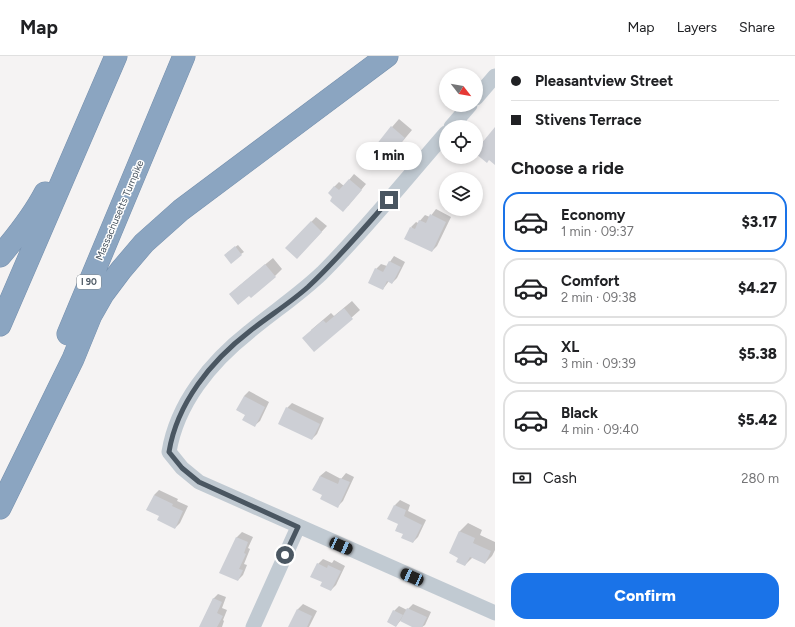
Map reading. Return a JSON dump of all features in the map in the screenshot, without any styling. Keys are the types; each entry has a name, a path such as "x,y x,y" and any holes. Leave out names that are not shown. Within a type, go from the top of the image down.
{"highway":[{"path":"0,325 116,56"},
{"name":"Massachusetts Turnpike","path":"0,498 184,56"},
{"path":"0,508 103,294 144,243 181,210 387,56"},
{"path":"0,256 15,238 39,204 53,176 66,143 106,79"}],"street":[{"path":"483,90 495,76"},
{"path":"457,120 464,112"},
{"path":"439,141 364,229 323,272 307,287 242,338 211,366 179,415 171,436 169,452 182,468 202,483 298,527 495,613"},
{"path":"253,627 298,527"}],"building":[{"path":"391,126 405,138 379,170 365,159"},
{"path":"495,127 495,165 489,160 487,163 483,160 483,142"},
{"path":"349,179 362,190 343,212 330,201 332,197 328,193 334,186 339,190"},
{"path":"430,214 446,222 432,252 404,239 410,227 415,229 419,220 426,223"},
{"path":"311,221 322,232 297,259 285,248"},
{"path":"235,246 242,255 231,264 224,255"},
{"path":"389,261 401,267 392,284 387,281 383,290 368,283 375,268 383,272"},
{"path":"265,264 276,277 251,298 249,296 238,305 229,294"},
{"path":"344,308 353,319 314,352 302,338 323,320 326,323"},
{"path":"244,396 265,407 255,427 242,420 245,415 236,410"},
{"path":"286,407 320,424 312,440 278,424"},
{"path":"320,476 338,484 340,478 350,482 338,508 320,499 322,495 312,490"},
{"path":"154,495 173,504 172,506 183,511 175,529 157,520 159,516 146,510"},
{"path":"394,505 406,510 404,516 422,525 413,543 401,538 403,534 395,531 398,524 387,519"},
{"path":"459,531 475,538 473,543 491,551 485,564 470,557 465,566 456,562 458,558 449,553"},
{"path":"236,537 248,542 244,553 246,554 239,569 243,570 238,581 219,573"},
{"path":"317,563 327,568 328,565 341,571 331,591 320,586 322,582 310,577"},
{"path":"213,598 222,602 217,613 223,616 217,627 199,627"},
{"path":"407,608 427,617 422,627 412,627 400,621"},
{"path":"297,609 312,616 307,627 288,627"},
{"path":"393,610 403,615 396,627 387,622"}],"route":[{"path":"285,555 298,527 199,482 182,468 169,452 171,436 179,415 211,366 248,332 307,287 364,229 389,200"}]}
